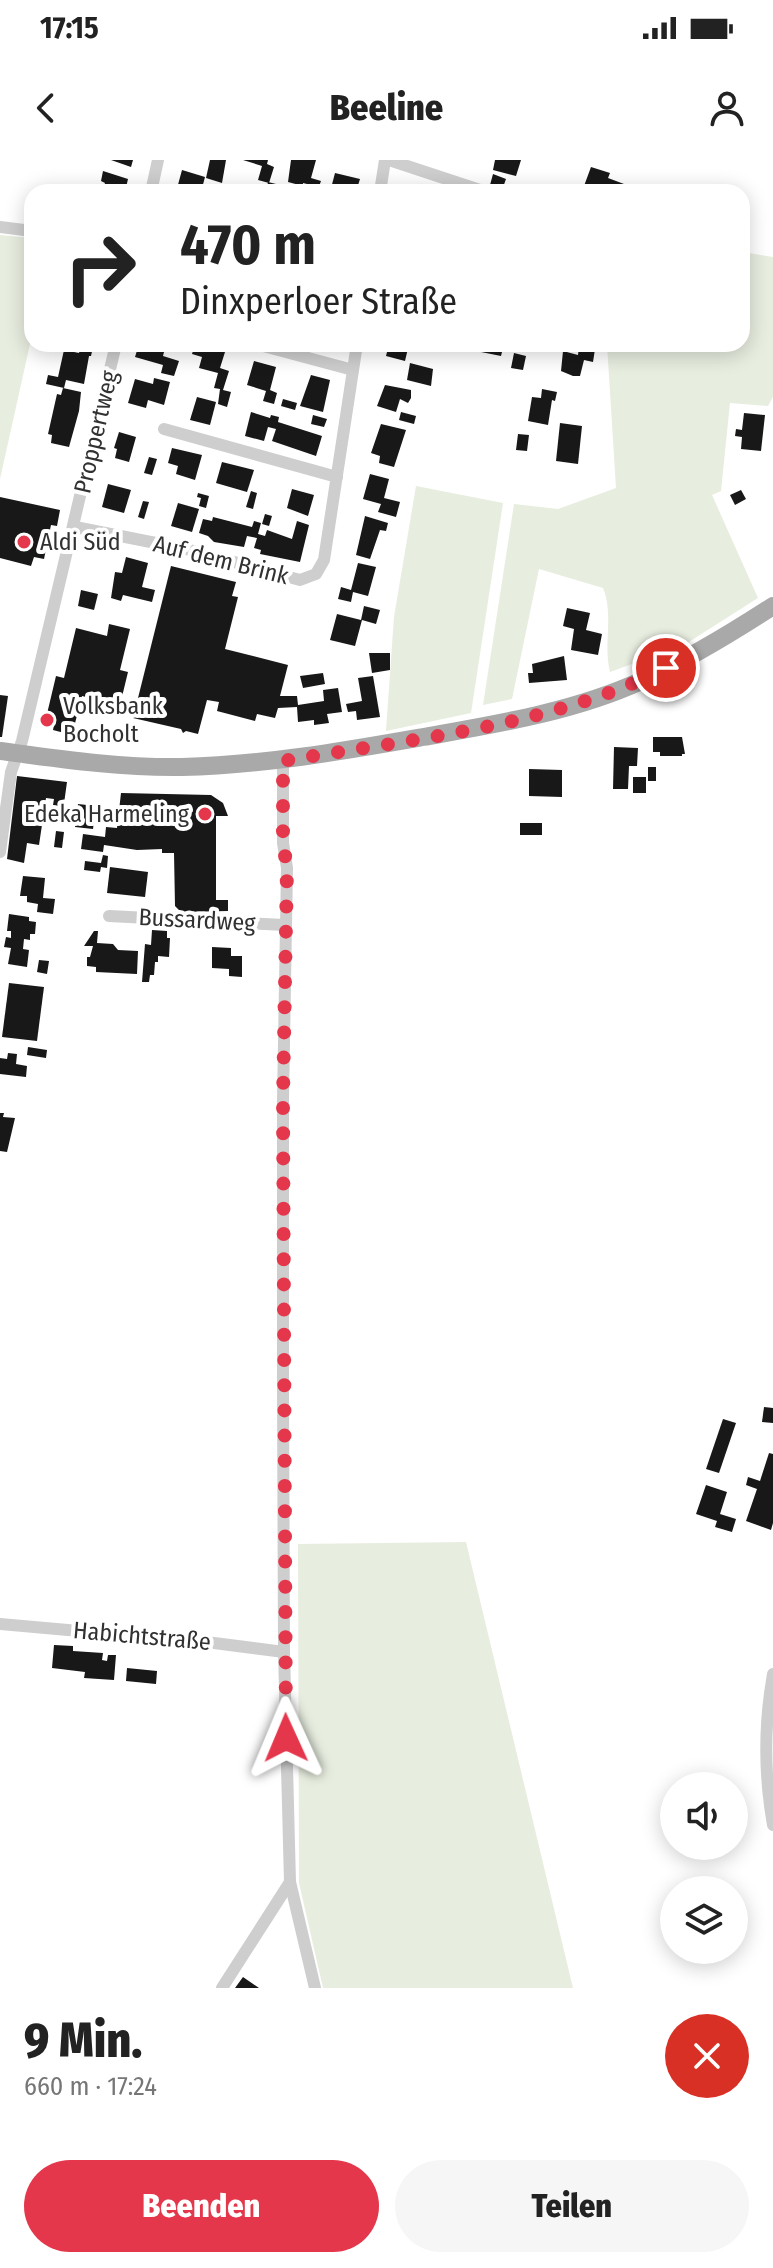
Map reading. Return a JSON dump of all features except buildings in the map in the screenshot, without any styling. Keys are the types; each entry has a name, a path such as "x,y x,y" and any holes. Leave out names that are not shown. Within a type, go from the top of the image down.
{"main road":[{"path":"9,752 119,765 181,767 283,761 475,727 553,711 639,682 723,638 773,606"}],"street":[{"path":"153,184 158,160"},
{"path":"382,184 387,160 461,184"},
{"path":"0,227 24,230"},
{"name":"Proppertweg","path":"9,752 75,527 114,352"},
{"path":"286,352 353,370"},
{"name":"Auf dem Brink","path":"75,527 186,549 300,580 316,574 324,560 356,352"},
{"path":"164,429 337,477"},
{"path":"0,852 11,772 9,752"},
{"name":"Bussardweg","path":"283,761 283,843 287,868 284,1652 290,1882 315,1988"},
{"name":"Bussardweg","path":"109,916 285,925"},
{"name":"Habichtstraße","path":"0,1624 284,1652"},
{"path":"773,1674 765,1751 773,1825"},
{"path":"222,1988 290,1882"}],"shaded area":[{"path":"0,235 24,237 24,352 28,352 0,479"},
{"path":"750,253 773,257 773,397 768,406 730,403 721,491 712,495 758,598 684,645 610,672 608,609 603,588 539,569 512,699 483,705 514,504 558,509 616,488 608,352 750,352"},
{"path":"416,486 503,503 471,713 386,731 394,617"},
{"path":"466,1542 573,1988 323,1988 299,1883 298,1544"}],"place":[{"name":"Aldi Süd","path":"24,542"},
{"name":"Volksbank Bocholt","path":"47,720"},
{"name":"Edeka Harmeling","path":"205,814"}],"route":[{"path":"286,1738 283,1100 287,868 283,843 283,761 553,711 639,682 666,668"}]}
